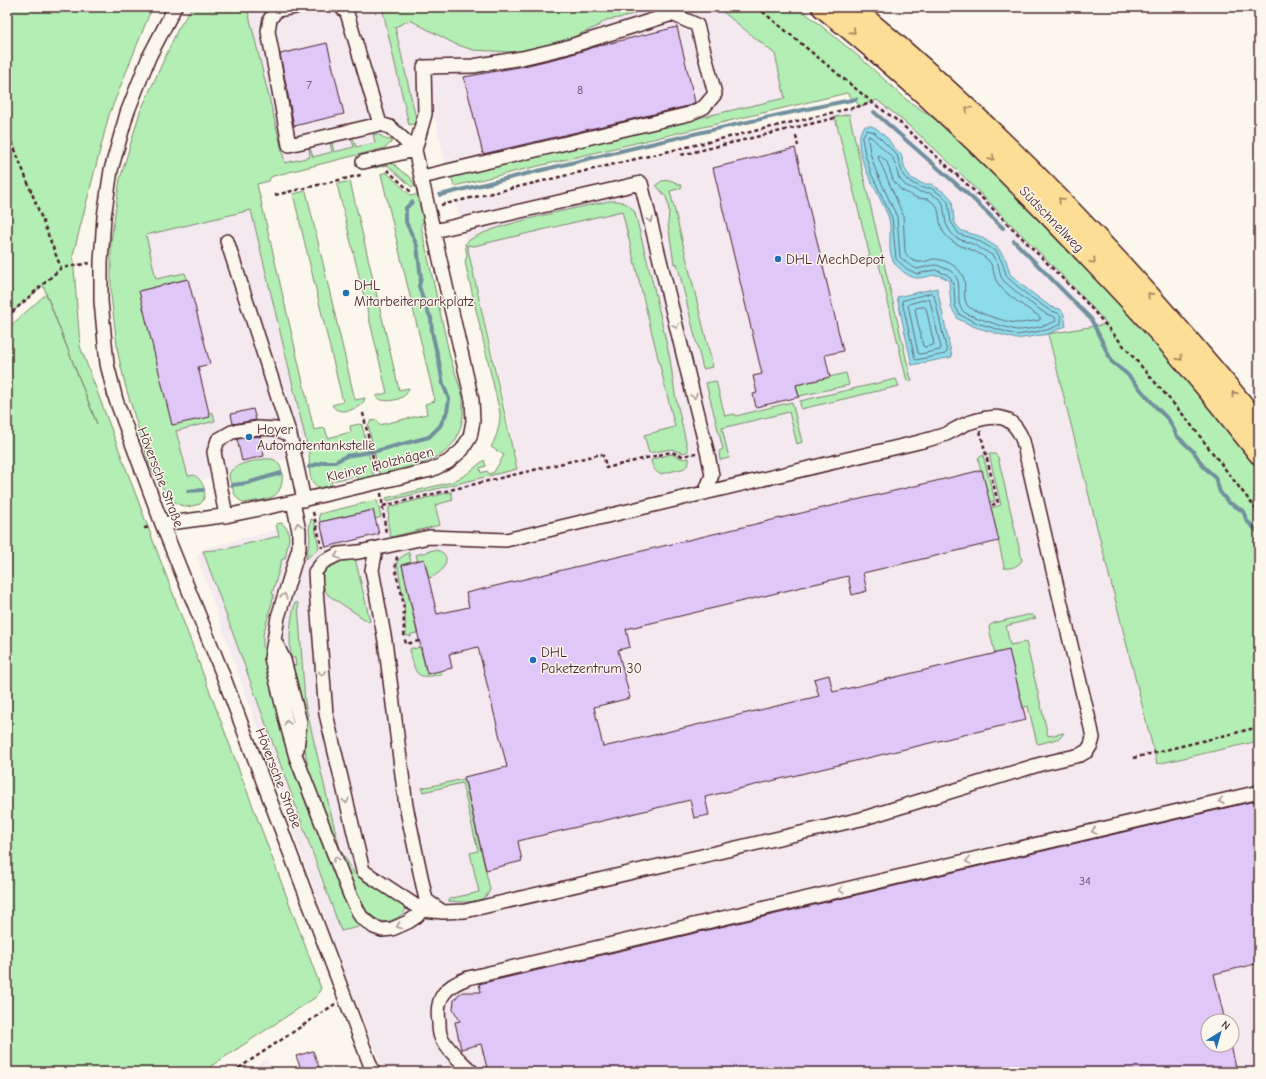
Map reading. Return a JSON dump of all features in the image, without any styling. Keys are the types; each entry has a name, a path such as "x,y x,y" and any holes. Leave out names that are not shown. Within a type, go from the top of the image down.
{"highway":[{"name":"Südschnellweg","path":"822,7 854,32 934,103 1043,208 1135,306 1201,382 1259,454"},
{"name":"Südschnellweg","path":"852,7 943,85 1056,193 1145,289 1215,369 1259,424"}],"street":[{"name":"Höversche Straße","path":"175,7 149,57 127,113 111,170 104,217 101,262 101,302 107,364 116,400 162,524 221,670 373,1072"},
{"path":"295,7 277,10 270,19 268,31 289,145 380,124 390,127 415,150"},
{"path":"341,7 347,13 380,124"},
{"path":"415,150 425,114 424,67 473,66 522,58 564,48 672,14 697,25 715,94 704,107 689,114 423,183"},
{"path":"364,168 415,150"},
{"name":"Kleiner Holzhägen","path":"162,524 226,516 431,470 448,462 462,450 470,437 474,421 472,400 415,150"},
{"path":"434,231 641,182 712,475 705,493"},
{"path":"228,241 290,435 298,501 299,548 278,617 271,658 296,757 350,895 361,918 374,927 382,930 392,929 408,922 417,916 424,905 405,801 385,641 372,570 376,549"},
{"path":"992,417 1002,417 1013,422 1024,441 1051,562 1091,728 1093,738 1091,745 1087,751 1080,755 1041,764 861,819 465,911 443,912 424,905 363,871 326,714 316,572 323,562 339,554 376,549 429,537 506,540 705,493 919,442 946,434 967,423 992,417"},
{"path":"226,516 214,452 218,440 232,432 258,428 276,429 290,435"},
{"path":"472,1072 449,1049 441,1036 438,1018 440,999 444,991 454,983 476,976 1259,792"}],"path":[{"path":"757,7 898,122 984,200 1085,302 1185,417 1259,513"},
{"path":"429,208 873,103"},
{"path":"680,155 835,118"},
{"path":"7,129 61,268"},
{"path":"796,136 798,146"},
{"path":"276,195 364,168"},
{"path":"386,169 411,192 423,183"},
{"path":"7,317 61,268 84,263 101,262"},
{"path":"363,413 374,462"},
{"path":"978,421 998,503 992,505"},
{"path":"383,506 601,454 604,456 606,468 671,452 683,456 707,451"},
{"path":"382,500 386,535 397,558 394,565 403,601 404,636 406,644 419,641"},
{"path":"312,512 323,550"},
{"path":"1133,758 1259,727"},
{"path":"233,1072 345,997"}],"shaded area":[{"path":"192,7 738,7 847,93 449,178 435,118 387,131 375,143 284,163 243,175 309,453 172,487 129,201 140,112 178,29"},
{"path":"877,100 901,118 987,200 1086,300 1187,415 1259,510 1259,1072 384,1072 335,949 197,556 203,549 518,468 502,392 461,219 455,202 860,106"},
{"path":"267,1058 271,1072 247,1072"}],"green space":[{"path":"7,7 154,7 149,15 109,115 73,255 80,346 321,988 316,997 202,1072 7,1072 7,329 46,294 97,424 43,285 7,317"},
{"path":"192,7 247,7 285,163 310,157 309,148 313,157 332,152 330,143 332,143 334,152 354,147 351,138 353,138 356,147 375,143 373,134 380,135 387,140 392,139 391,143 385,148 273,176 269,181 257,184 314,430 325,428 328,438 351,432 350,426 359,424 362,425 374,477 360,480 356,476 332,481 330,487 317,486 311,478 309,453 251,210 146,235 156,279 185,273 187,279 139,291 209,413 213,413 215,421 176,431 188,476 194,475 203,484 205,492 203,500 200,504 188,507 173,501 164,490 150,467 126,388 118,354 111,295 111,241 120,179 140,112 178,29"},
{"path":"382,7 634,7 635,13 625,17 606,20 598,26 560,43 523,52 473,50 455,44 410,20 395,27 417,123 409,125"},
{"path":"717,7 798,7 857,55 907,100 944,125 969,147 1106,286 1191,382 1259,467 1259,741 1157,764 1048,334 1107,324 1058,271 960,173 911,128 877,100 860,106 847,93 454,186 451,175 785,98 775,54"},
{"path":"849,114 912,380 907,381 879,264 874,262 861,262 858,259 870,256 835,117"},
{"path":"387,163 394,164 410,177 415,186 412,187 387,165 375,168 379,165"},
{"path":"386,172 411,196 418,194 424,219 421,226 450,357 463,397 463,417 456,440 442,454 423,463 380,476 368,425 371,421 377,420 379,425 427,414 425,404 435,401 381,174"},
{"path":"670,180 681,185 682,188 670,191 713,367 703,369 677,263 674,264 668,224 668,203 666,197 656,185 662,181"},
{"path":"350,181 399,390 409,388 400,398 391,401 381,400 376,396 387,393 337,184"},
{"path":"306,191 355,400 365,398 360,405 345,411 339,411 332,405 343,402 293,194"},
{"path":"609,201 624,203 635,213 670,359 675,394 688,451 683,453 671,449 649,453 644,435 675,427 622,211 474,246 467,245 517,469 387,501 386,498 452,482 467,474 484,460 486,466 480,468 481,473 487,471 489,474 494,472 504,455 491,447 498,430 500,413 465,262 467,255 465,244 474,237 510,224 556,212"},
{"path":"846,373 849,385 799,396 796,385"},
{"path":"896,379 899,386 801,409 800,401"},
{"path":"716,381 725,416 735,414 736,416 792,402 802,442 797,444 789,412 722,428 729,458 720,460 719,451 723,449 706,383"},
{"path":"671,454 684,459 689,458 688,465 682,469 660,474 658,473 651,460"},
{"path":"989,454 995,454 998,457 1022,560 1014,567 1009,568 1004,568 991,508 1001,505"},
{"path":"983,455 995,501 989,502 978,459"},
{"path":"264,459 273,459 279,465 282,475 281,486 272,497 244,503 238,499 234,493 229,478 230,472 243,464"},
{"path":"451,492 453,500 435,505 440,525 391,537 388,526 389,507"},
{"path":"377,500 381,517 375,519 373,510 320,522 319,514"},
{"path":"311,519 315,521 319,548 306,559 310,539 309,530"},
{"path":"282,523 288,530 289,538 285,559 282,559 272,594 274,595 263,635 263,647 291,758 347,905 359,927 341,931 203,551 226,549 279,536 276,524"},
{"path":"433,550 440,551 444,554 446,562 440,572 429,578 424,559 418,561 416,555"},
{"path":"409,553 411,562 402,565 417,633 411,634 411,637 406,635 404,602 397,563 399,559"},
{"path":"355,558 369,622 328,595 323,584 324,573 330,564 342,559"},
{"path":"295,603 298,603 305,703 340,849 354,873 362,880 407,906 403,914 395,919 387,921 379,920 373,917 357,896 350,882 308,771 305,748 306,721 293,666 296,665 295,658 291,658 290,651 291,623"},
{"path":"1032,615 1036,618 1006,626 1010,645 1026,642 1048,736 1064,733 1060,738 1039,744 1037,743 1028,706 1023,707 1009,651 995,654 989,628 990,625 994,623"},
{"path":"420,647 427,674 441,670 442,674 421,676 418,674 415,670 410,650 411,648 414,649"},
{"path":"464,779 490,889 484,898 467,902 449,901 449,899 479,892 470,853 478,851 462,783 423,792 422,788"}],"water":[{"path":"865,126 872,126 888,139 894,148 901,154 905,169 911,178 923,184 931,184 947,194 952,200 954,221 957,226 962,231 979,236 998,248 1006,260 1010,274 1051,307 1060,309 1064,314 1066,326 1048,334 1016,339 975,327 958,319 951,307 949,281 936,275 915,278 899,268 894,263 890,251 889,219 867,172 859,146 860,135"},
{"path":"937,288 952,357 912,365 897,297"}],"building":[{"path":"677,27 695,102 688,106 483,154 464,77 524,66"},
{"path":"327,43 344,114 294,126 280,54"},
{"name":"DHL MechDepot","path":"795,148 843,351 825,355 830,377 796,385 799,397 756,407 753,394 757,393 753,376 762,374 713,168"},
{"path":"188,279 210,364 198,367 210,417 172,425 139,291"},
{"path":"253,409 256,420 233,424 231,414"},
{"path":"260,436 264,456 242,461 237,439"},
{"name":"DHL Paketzentrum 30","path":"982,470 999,541 863,573 867,591 852,595 848,576 626,629 630,647 618,650 630,698 594,707 603,747 819,696 814,679 829,675 833,692 1009,650 1026,720 705,797 709,815 694,818 690,800 518,841 522,861 486,870 464,777 507,767 478,647 449,654 452,668 427,674 402,565 424,559 437,614 469,607 466,593"},
{"path":"373,510 379,534 326,547 320,522"},
{"path":"1259,800 1259,963 1214,974 1223,1013 1200,1013 1200,1053 1233,1053 1237,1072 488,1072 481,1044 461,1049 455,1022 460,1021 453,1009 454,1000 459,994 463,992 481,992 479,984"},
{"path":"313,1051 321,1072 302,1072 296,1056"}],"waterway":[{"path":"440,195 595,157 856,99"},
{"path":"874,112 971,197 1003,228"},
{"path":"309,467 324,462 335,462 346,456 376,451 429,437 440,426 447,412 449,399 443,384 432,332 431,318 425,306 419,286 421,278 417,246 406,222 406,208 412,202"},
{"path":"1014,241 1091,319 1112,362 1127,374 1169,420 1177,436 1194,452 1203,466 1215,477 1220,492 1228,502 1243,511 1247,521 1259,533"},
{"path":"232,485 247,483 281,473"},
{"path":"188,491 203,490"}],"place":[{"name":"DHL MechDepot","path":"778,259"},
{"name":"DHL Mitarbeiterparkplatz","path":"346,293"},
{"name":"Hoyer Automatentankstelle","path":"249,437"},
{"name":"DHL Paketzentrum 30","path":"533,660"}]}
